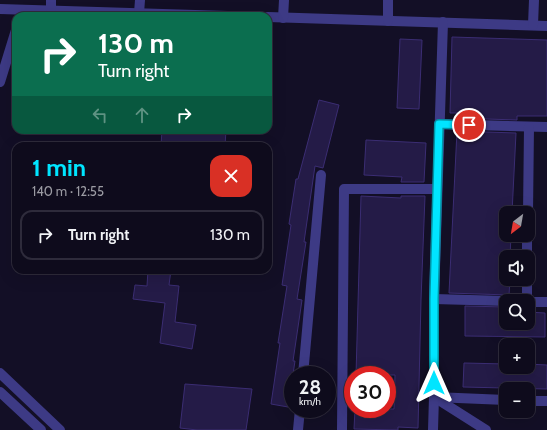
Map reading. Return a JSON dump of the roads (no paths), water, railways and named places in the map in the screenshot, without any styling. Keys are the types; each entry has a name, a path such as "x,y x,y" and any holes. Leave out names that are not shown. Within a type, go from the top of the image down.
{"street":[{"path":"51,0 51,10"},
{"path":"139,12 140,0"},
{"path":"283,18 284,0"},
{"path":"388,0 388,21"},
{"path":"533,25 534,0"},
{"path":"0,10 14,12"},
{"path":"31,12 51,10 110,12"},
{"path":"272,17 547,26"},
{"path":"432,430 434,397 434,299 443,22"},
{"path":"0,82 12,43"},
{"path":"439,124 547,127"},
{"path":"528,206 529,127"},
{"path":"304,366 322,175"},
{"path":"342,430 344,189 438,189"},
{"path":"434,299 499,301"},
{"path":"535,301 547,302"},
{"path":"3,377 0,392 41,430"},
{"path":"3,377 60,430"},
{"path":"434,397 499,400"},
{"path":"434,397 486,430"},
{"path":"535,400 547,401"},
{"path":"298,430 299,418"}]}
